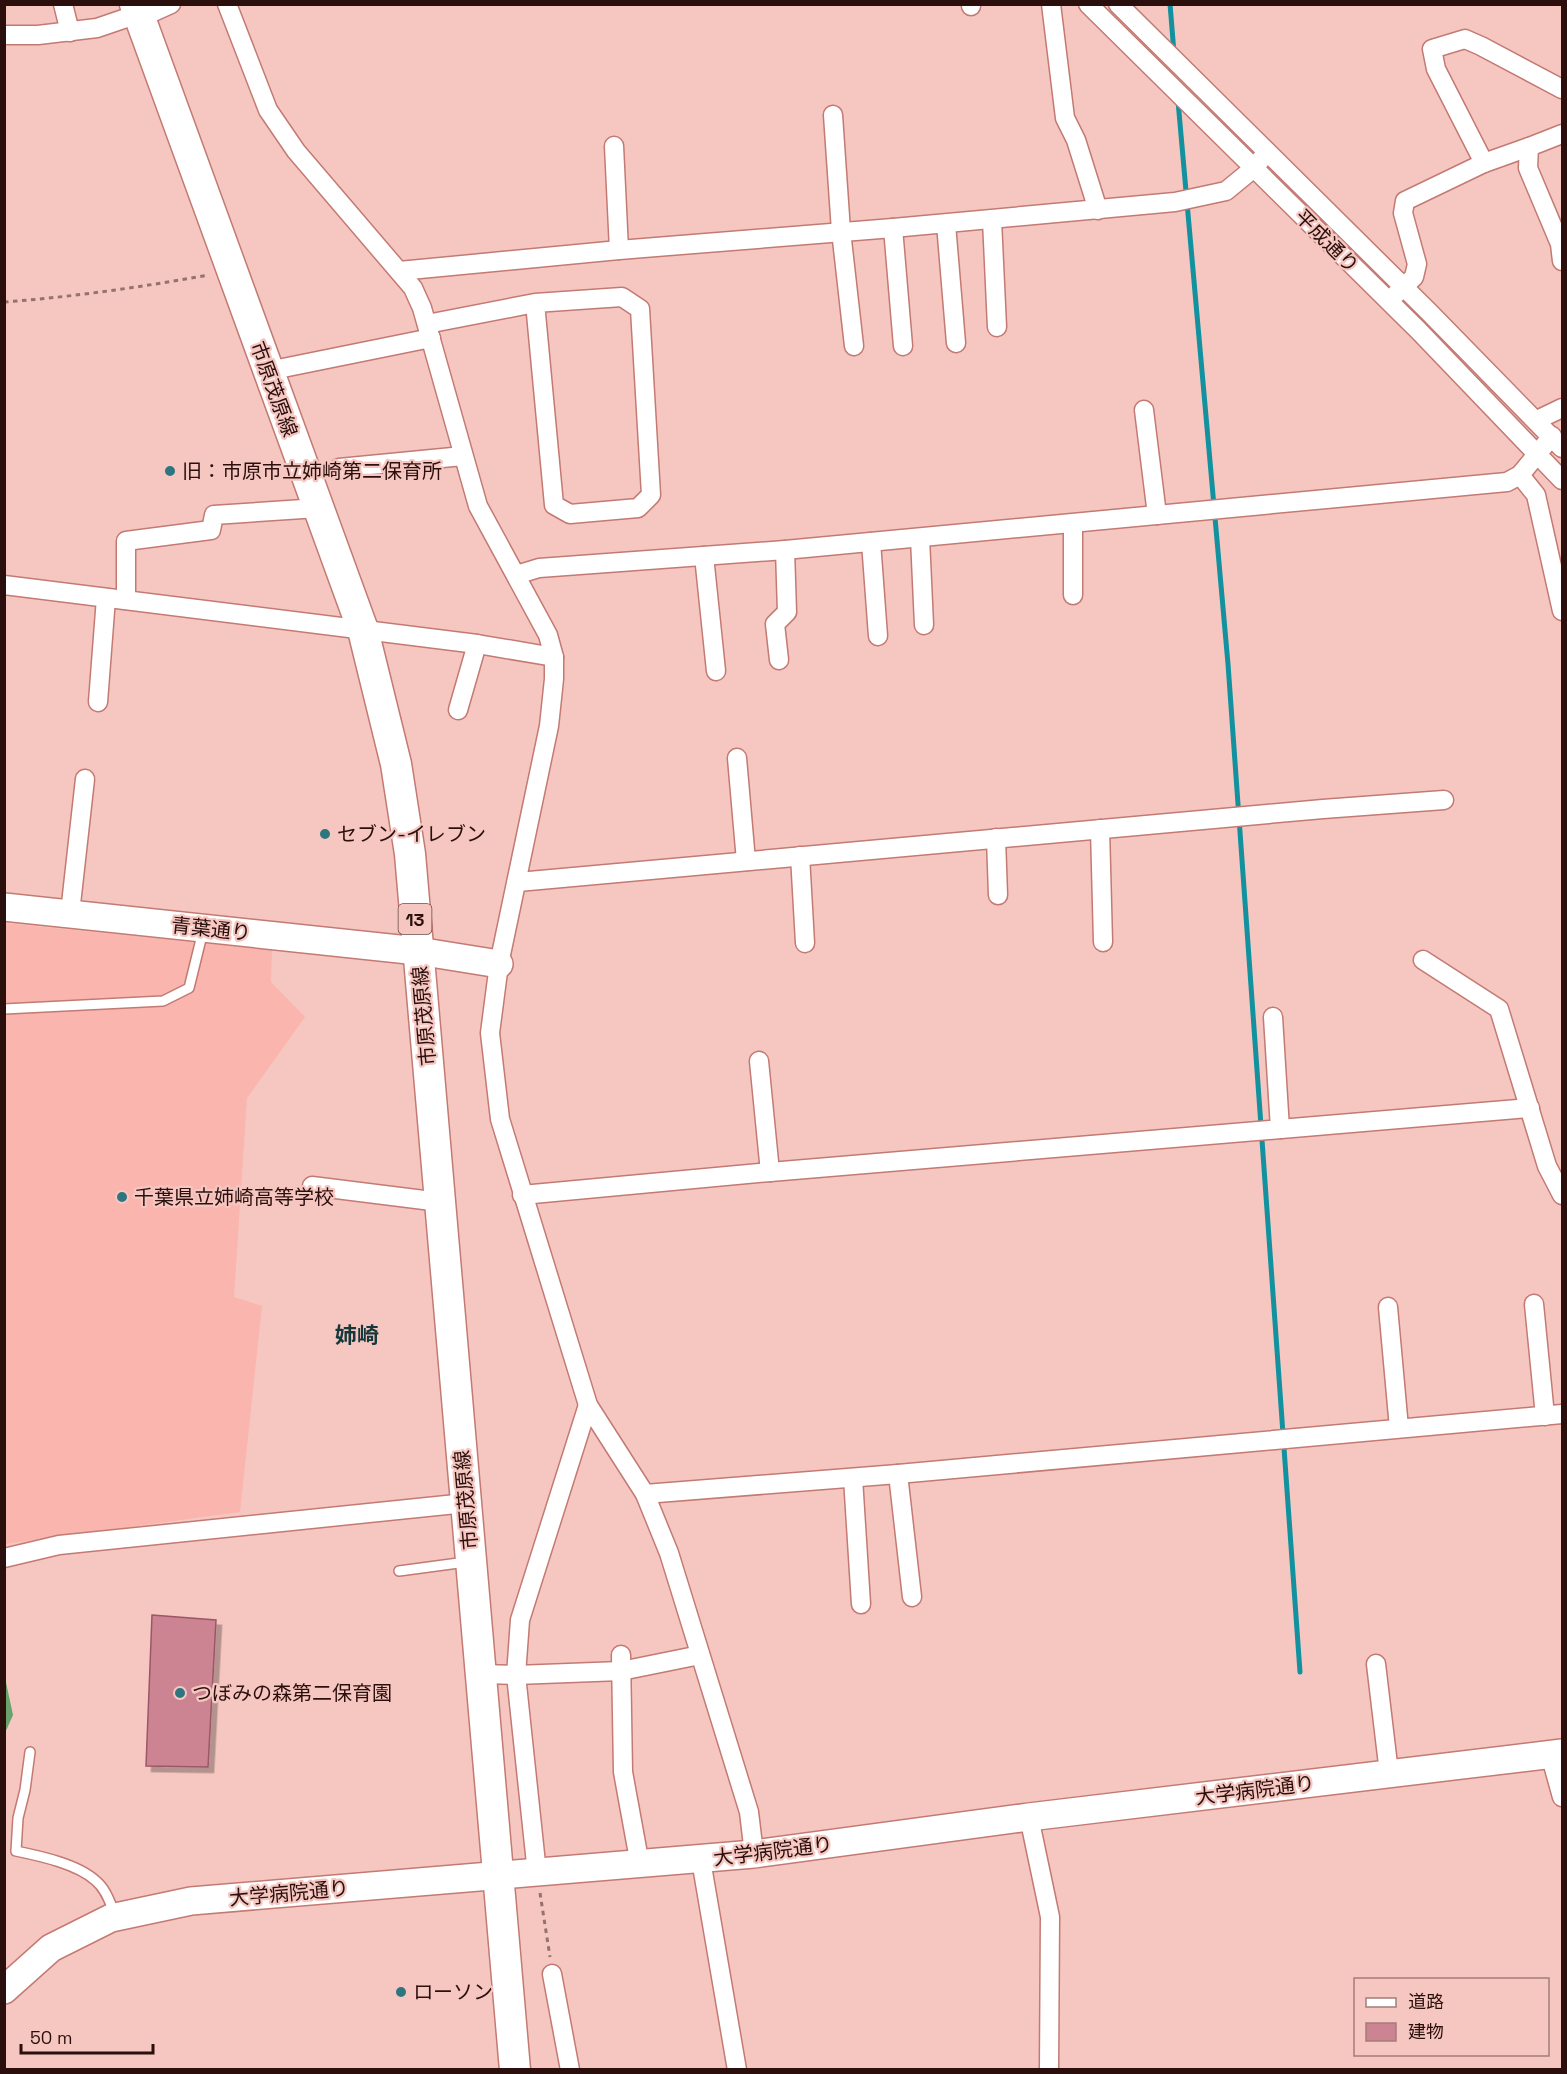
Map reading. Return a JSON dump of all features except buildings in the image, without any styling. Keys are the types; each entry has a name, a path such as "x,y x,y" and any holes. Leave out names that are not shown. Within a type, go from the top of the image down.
{"main road":[{"name":"市原茂原線","path":"137,12 363,630 402,799 410,854 441,1202 515,2070"}],"street":[{"path":"63,4 70,32"},
{"path":"4,35 38,35 97,28 137,12 171,4"},
{"path":"227,4 268,110 296,151 413,288 429,331 478,506 548,635 554,657 549,726 499,964 490,1033 500,1119 588,1405 645,1494 669,1552 749,1812 754,1854"},
{"path":"1051,4 1065,118 1076,140 1098,210"},
{"name":"平成通り","path":"1088,4 1389,301 1563,480"},
{"name":"平成通り","path":"1118,4 1557,442"},
{"path":"1484,163 1436,69 1432,49 1465,39 1563,89"},
{"path":"833,114 854,346"},
{"path":"1389,301 1414,277 1417,264 1403,213 1405,201 1484,163 1563,134"},
{"path":"614,146 619,250"},
{"path":"1529,147 1528,168 1560,244 1563,261"},
{"path":"399,271 1175,202 1226,191 1254,168 1267,152"},
{"path":"992,220 997,327"},
{"path":"946,224 956,343"},
{"path":"893,228 903,346"},
{"path":"268,371 535,303 622,297 640,309 651,495 638,508 570,514 554,505 535,303"},
{"path":"1536,420 1563,408"},
{"path":"1144,410 1157,514"},
{"path":"516,575 539,568 785,550 1507,482 1520,475 1536,453 1557,442"},
{"path":"339,468 463,456"},
{"path":"1520,475 1536,495 1563,611"},
{"path":"126,600 126,541 211,530 214,515 318,508"},
{"path":"1073,524 1073,595"},
{"path":"920,538 924,625"},
{"path":"871,542 878,636"},
{"path":"779,660 775,624 787,612 785,550"},
{"path":"704,556 716,671"},
{"path":"4,585 477,644 554,657"},
{"path":"98,702 106,598"},
{"path":"458,710 477,644"},
{"path":"737,758 746,861"},
{"path":"70,913 85,779"},
{"path":"518,882 1444,800"},
{"path":"1100,829 1103,942"},
{"path":"996,838 998,895"},
{"path":"800,856 805,943"},
{"name":"青葉通り","path":"4,907 418,951 499,964"},
{"path":"1423,960 1499,1009 1547,1166 1563,1195"},
{"path":"1273,1017 1280,1129"},
{"path":"759,1061 770,1172"},
{"path":"522,1195 1530,1108"},
{"path":"312,1186 441,1202"},
{"path":"645,1494 853,1478 1554,1415 1534,1304"},
{"path":"1388,1307 1399,1428"},
{"path":"537,1873 516,1675 520,1620 588,1405"},
{"path":"898,1474 912,1597"},
{"path":"853,1478 861,1604"},
{"path":"4,1558 59,1545 466,1503"},
{"path":"481,1674 516,1675 700,1654"},
{"path":"621,1663 623,1772 640,1864"},
{"path":"1376,1664 1389,1773"},
{"path":"1556,1754 1563,1797"},
{"name":"大学病院通り","path":"4,1990 51,1948 116,1917 191,1901 700,1860 1029,1817 1556,1754"},
{"path":"1029,1817 1050,1917 1049,2070"},
{"path":"700,1860 737,2070"},
{"path":"552,1974 570,2070"}],"lane":[{"path":"4,1009 163,1001 189,988 204,929"},
{"path":"399,1571 472,1562"},
{"path":"30,1752 25,1790 18,1818 16,1851 58,1862 81,1871 97,1881 105,1892 116,1917"}],"path":[{"path":"4,302 140,287 231,271"},
{"path":"537,1873 552,1974"}],"shaded area":[{"name":"千葉県立姉崎高等学校","path":"4,923 272,950 271,982 305,1017 247,1098 234,1297 262,1306 240,1512 5,1544"}],"green space":[{"path":"4,1673 13,1715 5,1733 4,1733"}],"waterway":[{"path":"1170,4 1174,53"},
{"path":"1178,101 1228,664 1300,1672"}],"place":[{"name":"旧：市原市立姉崎第二保育所","path":"170,471"},
{"name":"セブン-イレブン","path":"325,834"},
{"name":"千葉県立姉崎高等学校","path":"122,1197"},
{"name":"つぼみの森第二保育園","path":"180,1693"},
{"name":"ローソン","path":"401,1992"}],"district":[{"name":"姉崎","path":"357,1335"}]}
